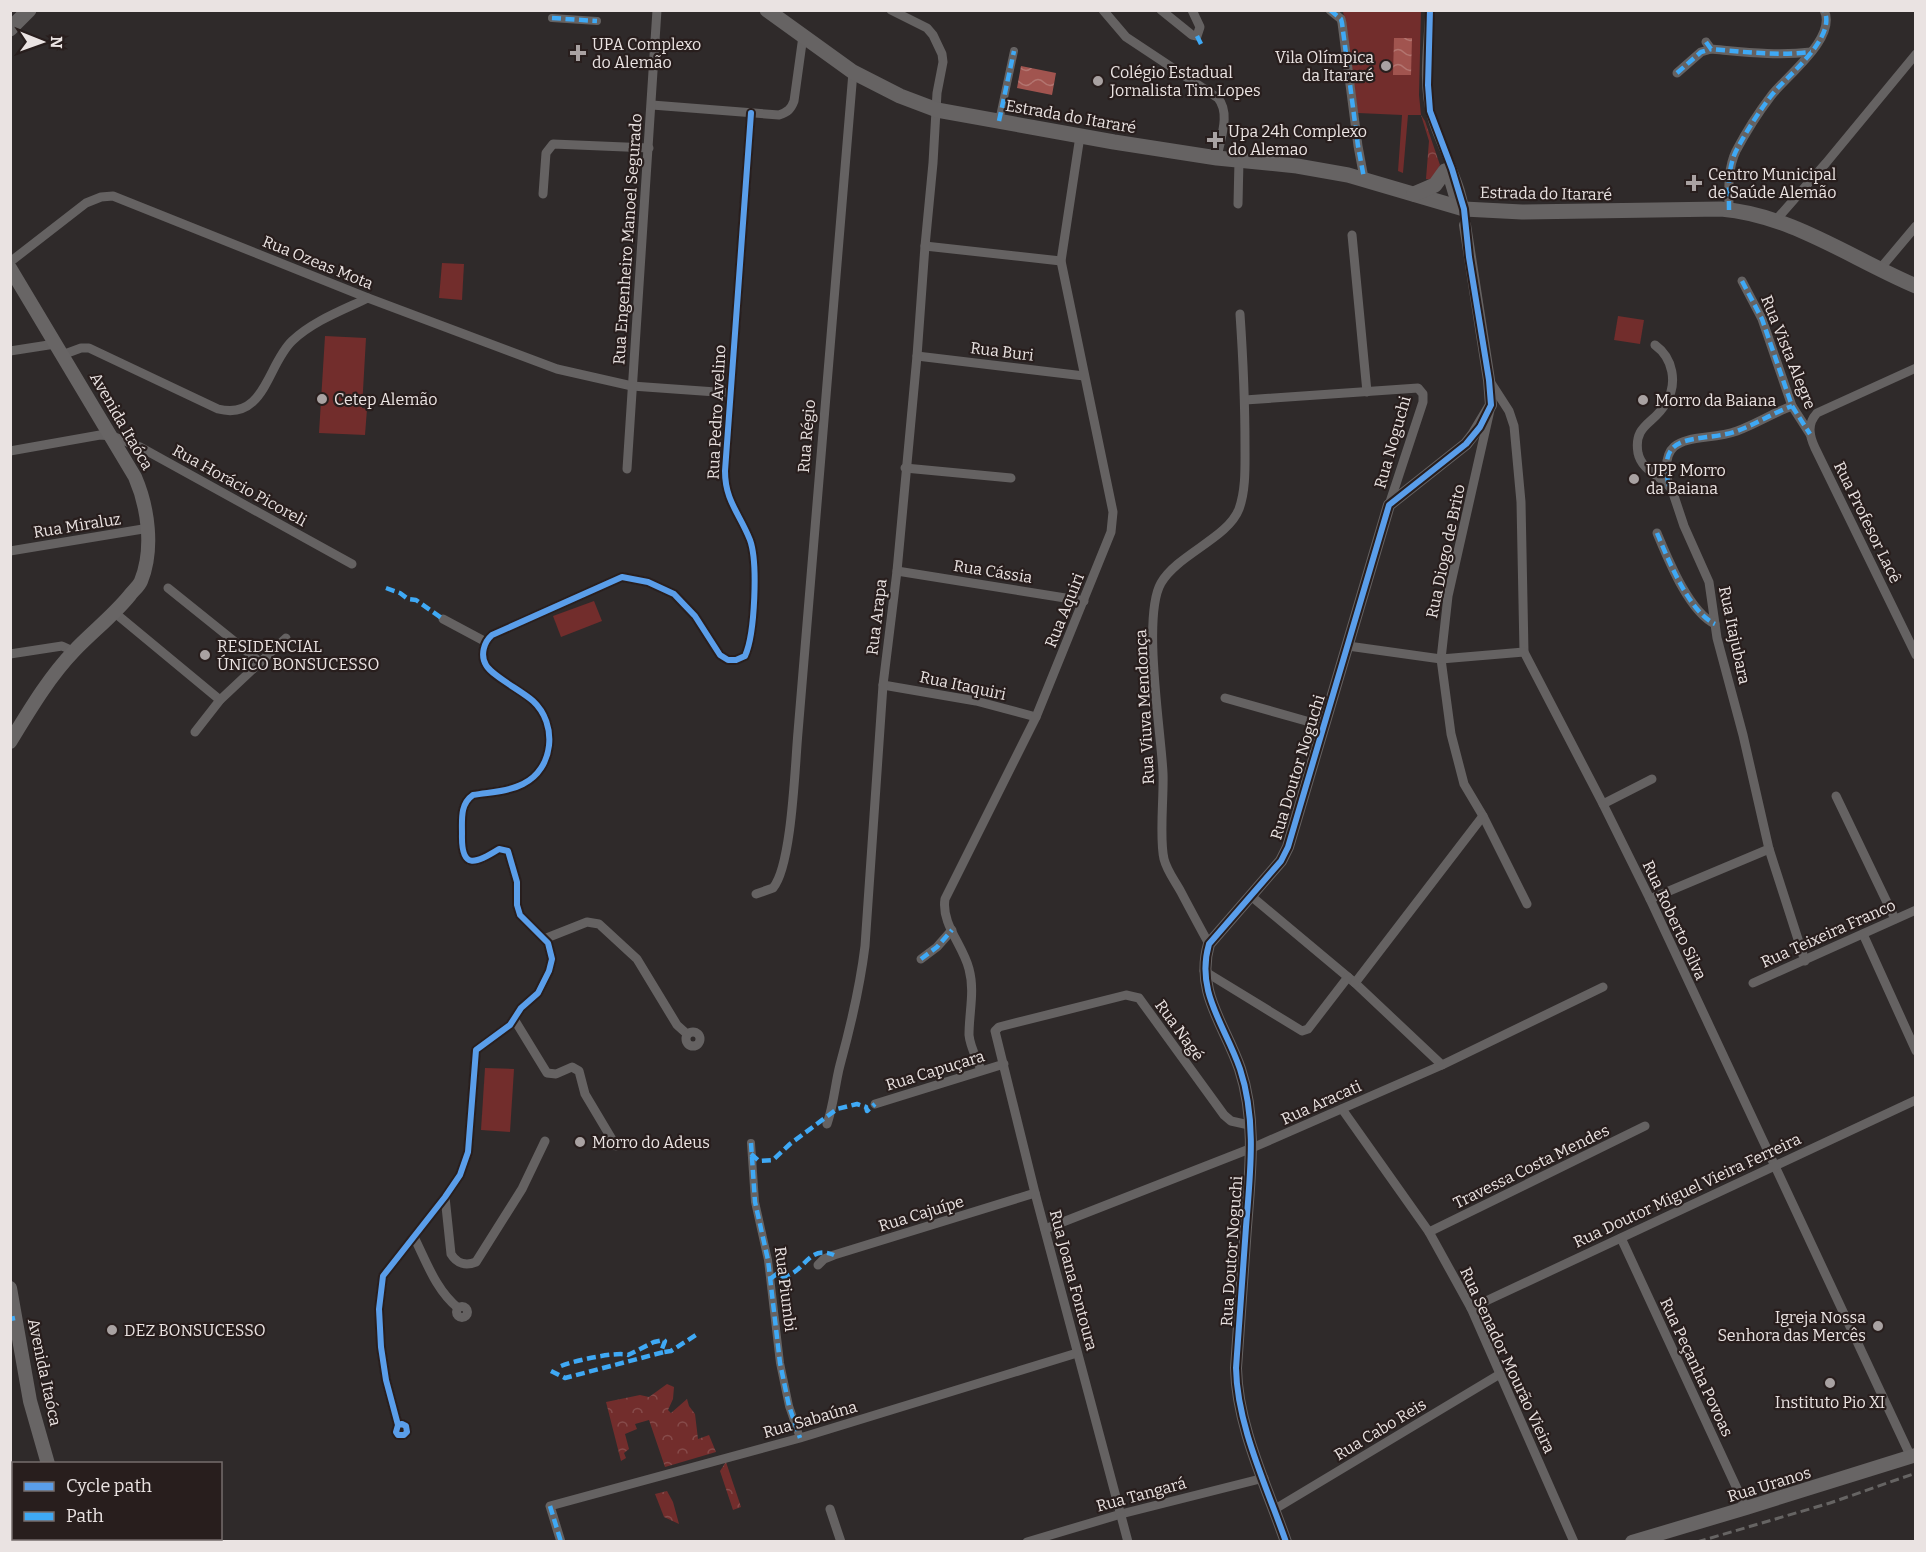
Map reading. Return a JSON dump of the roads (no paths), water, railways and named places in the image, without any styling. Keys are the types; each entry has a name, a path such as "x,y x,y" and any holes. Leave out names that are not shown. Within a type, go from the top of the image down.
{"main road":[{"path":"10,29 29,10"},
{"name":"Estrada do Itararé","path":"767,10 853,72 900,96 937,110 1217,158 1298,166 1364,178 1460,208 1522,212 1729,210 1752,214 1776,220 1808,233 1879,270 1916,286"},
{"path":"1414,195 1436,185 1446,164"},
{"name":"Avenida Itaóca","path":"10,267 112,436 141,492 149,528 147,555 141,581 115,613 74,651 35,702 10,742"},
{"name":"Avenida Itaóca","path":"10,1288 13,1318 30,1401 47,1462"},
{"name":"Rua Uranos","path":"1632,1542 1913,1456"}],"street":[{"name":"Rua Engenheiro Manoel Segurado","path":"627,469 657,10"},
{"name":"Rua Arapa","path":"827,1124 860,987 865,946 883,685 897,571 917,356 937,93 943,62 942,54 927,28 891,10"},
{"path":"1103,10 1126,37 1218,98 1223,104 1225,114 1217,158"},
{"path":"1161,10 1199,40 1200,27 1192,10"},
{"path":"1330,10 1339,16 1342,22 1356,136 1364,178"},
{"path":"1389,505 1466,444 1480,427 1491,405 1465,225 1433,123 1429,102 1430,10"},
{"path":"1729,210 1729,178 1736,152 1772,94 1801,66 1811,52 1825,28 1827,16 1824,10"},
{"path":"552,18 573,15 597,21"},
{"path":"652,105 779,115 791,109 794,101 803,36"},
{"path":"1677,74 1709,46 1771,55 1811,52"},
{"path":"999,121 1014,51"},
{"path":"1776,220 1916,54"},
{"name":"Rua Régio","path":"756,894 773,888 783,871 792,804 820,440 853,72"},
{"name":"Rua Pedro Avelino","path":"486,642 492,635 622,576 648,582 674,594 695,616 720,655 728,660 736,660 745,656 750,643 754,553 750,539 736,515 725,487 729,393 751,113"},
{"name":"Rua Aquiri","path":"981,1070 969,1036 972,993 969,971 962,948 944,915 945,899 1036,717 1111,532 1113,512 1061,261 1080,136"},
{"path":"543,194 546,153 553,144 649,148"},
{"path":"1238,204 1239,160"},
{"path":"1446,164 1460,208"},
{"name":"Rua Ozeas Mota","path":"10,262 86,203 101,197 113,196 368,298 557,369 632,386 729,393"},
{"path":"1879,270 1916,226"},
{"path":"1245,400 1367,392 1353,235"},
{"path":"925,246 1061,261"},
{"name":"Rua Vista Alegre","path":"1742,281 1757,309 1771,354 1792,406 1810,434"},
{"path":"10,351 89,348 218,409 236,411 248,407 258,399 290,342 313,326 368,298"},
{"path":"1747,314 1757,309"},
{"name":"Rua Viuva Mendonça","path":"1209,944 1167,868 1163,851 1163,769 1154,676 1154,615 1155,597 1167,574 1227,526 1239,509 1245,464 1245,400 1240,314"},
{"name":"Rua Itajubara","path":"1655,345 1661,349 1670,363 1672,385 1666,403 1639,434 1638,452 1644,465 1669,486 1709,582 1714,624 1743,735 1769,849 1805,961"},
{"name":"Rua Buri","path":"917,356 1084,376"},
{"path":"1810,434 1809,424 1817,413 1916,368"},
{"name":"Rua Roberto Silva","path":"1489,380 1500,395 1514,426 1521,502 1524,652 1650,899 1913,1456"},
{"name":"Rua Noguchi","path":"1367,392 1418,388 1423,394 1423,402 1389,505"},
{"name":"Rua Diogo de Brito","path":"1491,405 1448,596 1441,659 1447,708 1459,766 1468,792 1483,816 1527,904"},
{"path":"1669,486 1666,472 1667,457 1672,448 1679,443 1689,439 1735,432 1792,406"},
{"name":"Rua Profesor Lacê","path":"1810,434 1916,655"},
{"path":"10,451 93,436 112,436"},
{"name":"Rua Horácio Picoreli","path":"112,436 140,447 352,564"},
{"path":"905,468 1011,478"},
{"name":"Rua Doutor Noguchi","path":"1286,1542 1249,1438 1237,1388 1236,1368 1252,1148 1246,1097 1240,1070 1207,989 1204,971 1209,944 1285,854 1389,505"},
{"name":"Rua Miraluz","path":"10,551 149,528"},
{"path":"1657,533 1691,602 1705,620 1714,624"},
{"name":"Rua Cássia","path":"897,571 1084,601"},
{"path":"168,588 260,662"},
{"path":"115,613 220,700"},
{"path":"398,1425 386,1380 381,1347 380,1309 384,1273 460,1175 467,1160 476,1050 510,1025 521,1008 538,993 549,971 551,953 544,939 520,915 517,904 517,882 508,852 500,849 476,861 468,860 461,849 464,802 473,795 509,789 532,779 545,762 550,741 548,722 539,707 487,668 483,659 486,642 443,619"},
{"path":"195,732 220,700 286,638"},
{"path":"10,654 62,646 74,651"},
{"path":"1348,646 1441,659 1524,652"},
{"name":"Rua Itaquiri","path":"883,685 976,701 1036,717"},
{"path":"1225,698 1324,726"},
{"path":"1603,804 1652,778"},
{"path":"1836,796 1895,920"},
{"path":"1204,971 1302,1031 1308,1029 1352,980 1483,816"},
{"path":"1650,899 1769,849"},
{"path":"1251,896 1352,980 1442,1065"},
{"name":"Rua Teixeira Franco","path":"1753,983 1916,910"},
{"path":"544,939 588,922 599,924 637,959 677,1025 687,1034"},
{"path":"921,959 937,947 952,930"},
{"path":"1863,934 1916,1051"},
{"name":"Rua Aracati","path":"1045,1229 1252,1148 1342,1109 1442,1065 1603,987"},
{"name":"Rua Nagé","path":"999,1027 1126,995 1134,996 1139,998 1224,1115 1231,1121 1249,1125"},
{"path":"514,1018 543,1070 556,1074 572,1067 577,1069 585,1094 616,1146"},
{"name":"Rua Joana Fontoura","path":"999,1027 995,1031 1035,1193 1128,1542"},
{"name":"Rua Capuçara","path":"875,1104 1004,1064"},
{"name":"Rua Doutor Miguel Vieira Ferreira","path":"1471,1308 1916,1100"},
{"name":"Rua Senador Mourão Vieira","path":"1342,1109 1429,1232 1471,1308 1574,1542"},
{"name":"Travessa Costa Mendes","path":"1429,1232 1645,1126"},
{"path":"445,1197 451,1254 457,1262 462,1264 476,1262 522,1189 545,1140"},
{"name":"Rua Piumbi","path":"752,1143 755,1202 768,1260 780,1363 789,1406 800,1438"},
{"name":"Rua Cajuípe","path":"818,1265 824,1259 834,1255 1035,1193"},
{"path":"414,1237 437,1285 448,1300 458,1308"},
{"name":"Rua Peçanha Povoas","path":"1621,1238 1746,1508"},
{"name":"Rua Sabaúna","path":"561,1542 550,1506 800,1438 1077,1353"},
{"name":"Rua Cabo Reis","path":"1275,1509 1500,1374"},
{"name":"Rua Tangará","path":"1027,1542 1121,1514 1264,1478"},
{"path":"830,1509 840,1542"}],"water":[{"path":"1394,38 1412,38 1411,75 1393,75"},
{"path":"1021,66 1056,73 1052,95 1017,88"}],"railway":[{"path":"1697,1542 1830,1503 1916,1473"}],"place":[{"name":"UPA Complexo do Alemão","path":"578,53"},
{"name":"Vila Olímpica da Itararé","path":"1386,66"},
{"name":"Colégio Estadual Jornalista Tim Lopes","path":"1098,81"},
{"name":"Upa 24h Complexo do Alemao","path":"1215,140"},
{"name":"Centro Municipal de Saúde Alemão","path":"1694,183"},
{"name":"Cetep Alemão","path":"322,399"},
{"name":"Morro da Baiana","path":"1643,400"},
{"name":"UPP Morro da Baiana","path":"1634,479"},
{"name":"RESIDENCIAL ÚNICO BONSUCESSO","path":"205,655"},
{"name":"Morro do Adeus","path":"580,1142"},
{"name":"Igreja Nossa Senhora das Mercês","path":"1878,1326"},
{"name":"DEZ BONSUCESSO","path":"112,1330"},
{"name":"Instituto Pio XI","path":"1830,1383"}]}
